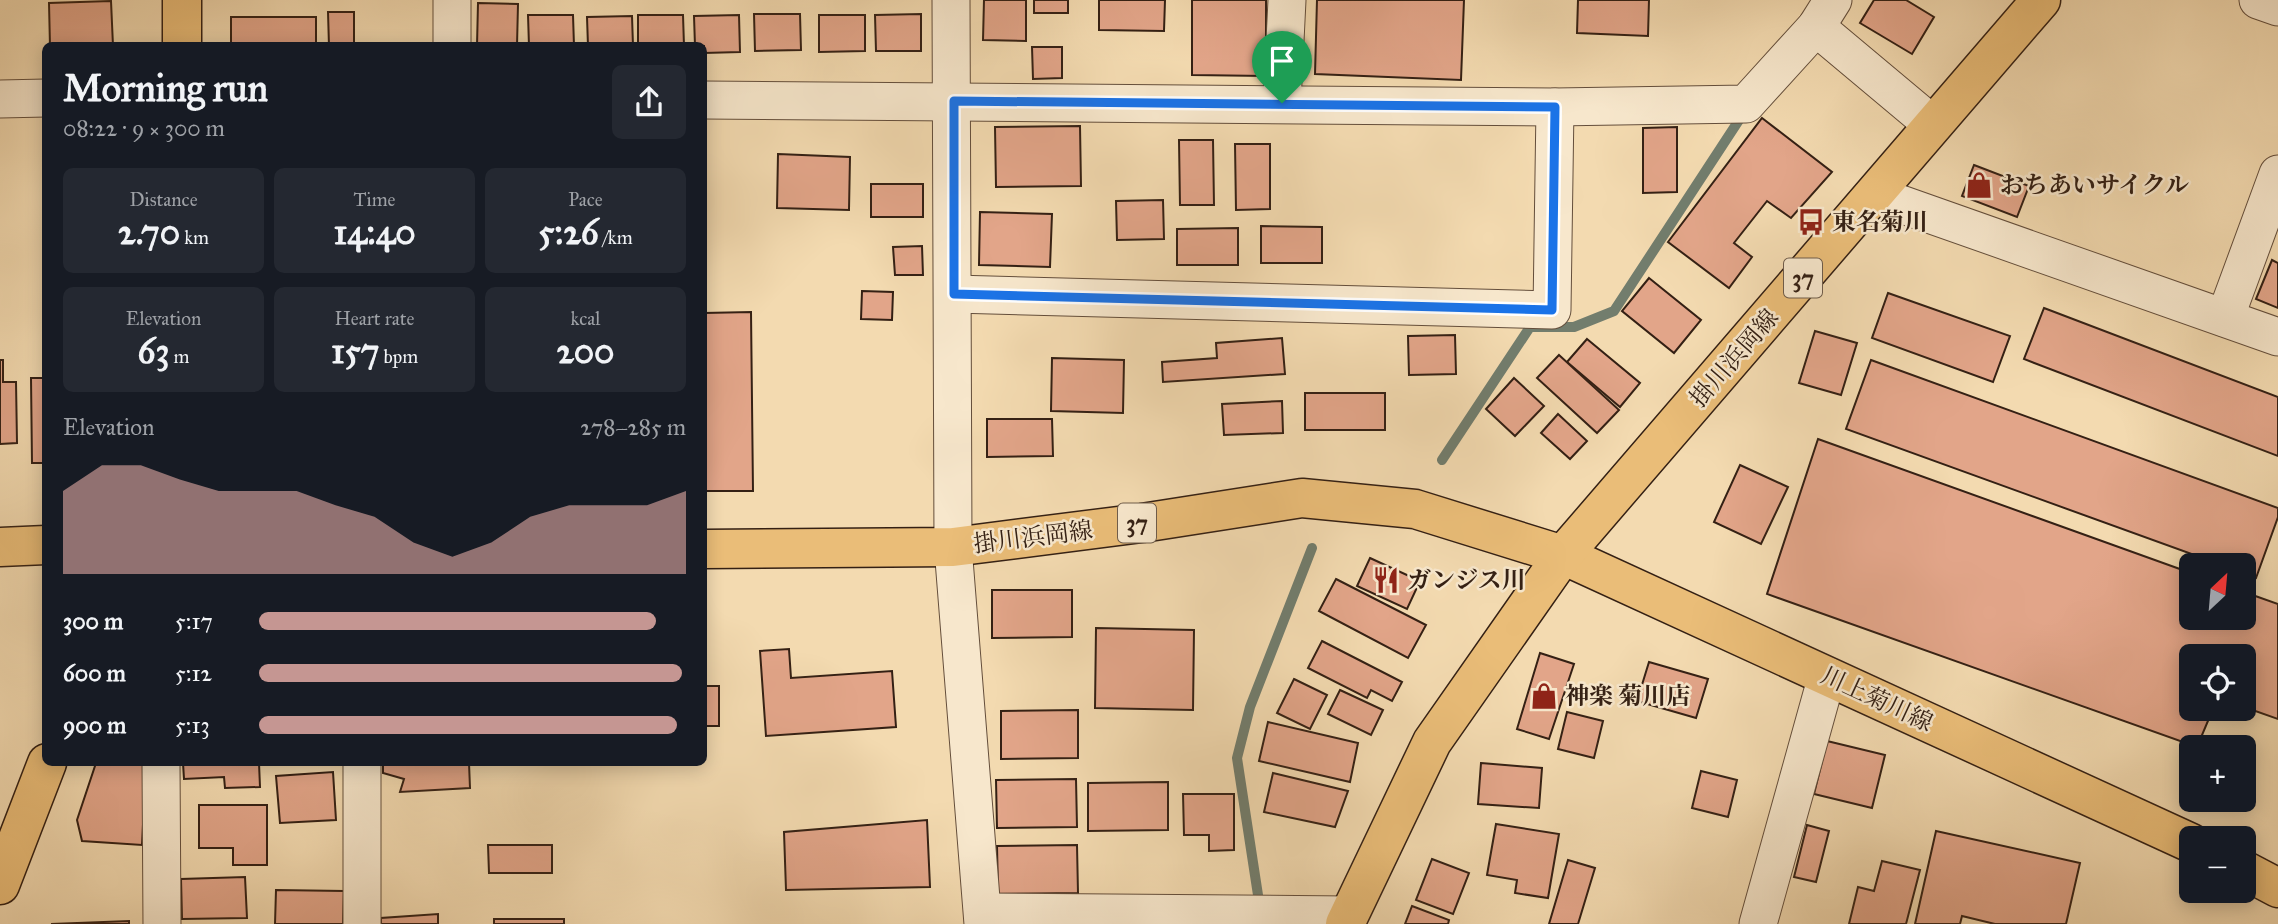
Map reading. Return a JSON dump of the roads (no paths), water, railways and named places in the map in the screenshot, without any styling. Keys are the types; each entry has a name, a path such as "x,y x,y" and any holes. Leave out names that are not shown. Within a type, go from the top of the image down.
{"main road":[{"path":"182,0 182,42"},
{"name":"掛川浜岡線","path":"1347,920 1432,742 1563,555 2041,0"},
{"name":"掛川浜岡線","path":"707,550 953,547 1142,523 1302,498 1415,509 1563,555"},
{"path":"0,547 42,545"},
{"name":"川上菊川線","path":"1563,555 2179,837"},
{"path":"0,885 46,766"},
{"path":"2256,876 2278,888"}],"street":[{"path":"452,42 453,0"},
{"path":"951,0 954,101 953,547 983,918 1347,920"},
{"path":"1282,103 1287,0"},
{"path":"2258,0 2278,8"},
{"path":"707,100 1555,107 1746,104 1825,14 1933,125"},
{"path":"0,99 42,98"},
{"path":"954,294 1552,310 1555,107"},
{"path":"2225,318 2278,174"},
{"path":"1875,195 2278,337"},
{"path":"1758,924 1827,676"},
{"path":"161,766 162,924"},
{"path":"362,766 362,924"}],"waterway":[{"path":"1442,460 1530,327 1574,327 1614,311 1741,117"},
{"path":"1258,895 1237,758 1250,707 1312,548"}],"place":[{"name":"おちあいサイクル","path":"1979,185"},
{"name":"東名菊川","path":"1811,222"},
{"name":"ガンジス川","path":"1386,580"},
{"name":"神楽 菊川店","path":"1544,696"}]}
